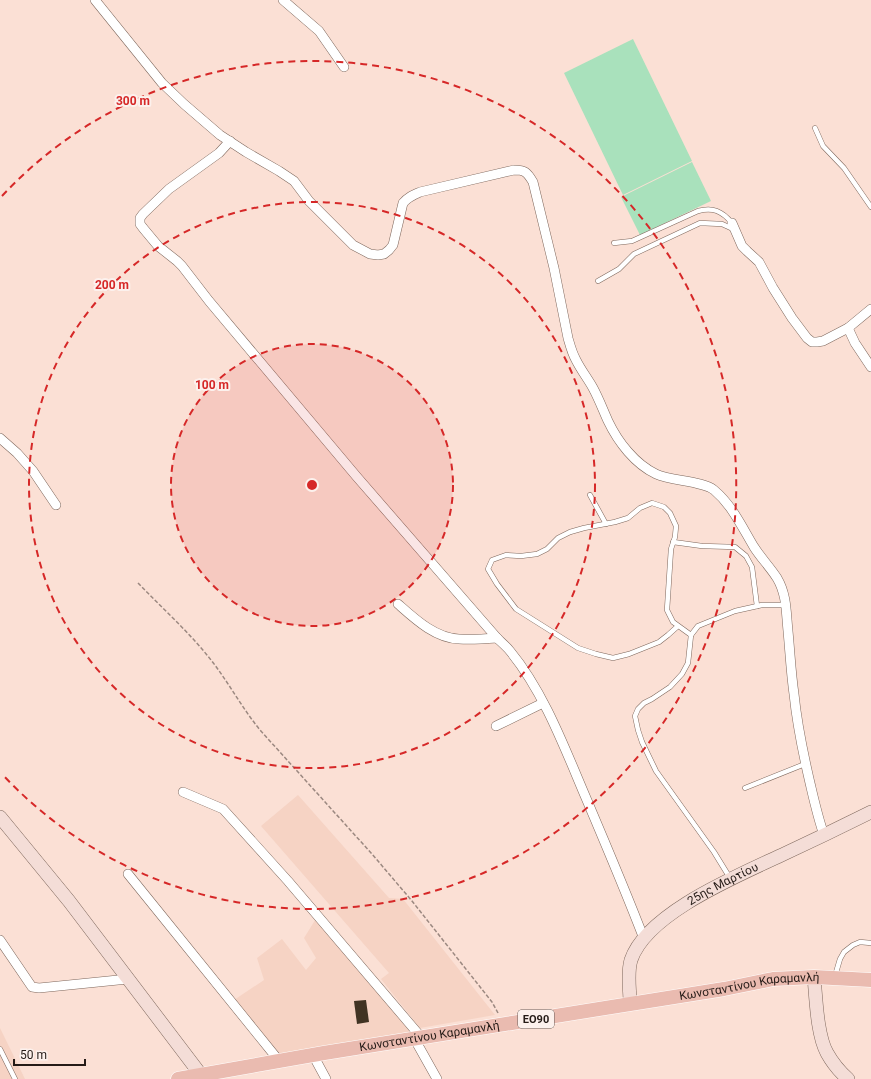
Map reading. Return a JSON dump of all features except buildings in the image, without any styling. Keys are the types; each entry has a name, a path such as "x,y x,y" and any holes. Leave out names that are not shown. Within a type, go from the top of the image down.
{"main road":[{"name":"Κωνσταντίνου Καραμανλή","path":"178,1079 314,1055 716,990 773,979 814,977 871,980"}],"street":[{"path":"95,0 162,82 184,104 220,135 289,177 309,201 347,239 370,254 384,254 393,245 403,203 412,196 420,192 514,170 522,170 526,172 533,182 554,268 571,348 575,359 590,382 615,433 631,454 648,470 658,475 704,486 713,490 735,514 754,547 777,578 782,588 786,605 794,695 801,746 824,835"},
{"path":"283,0 319,30 344,67"},
{"path":"230,141 219,153 173,185 158,198 142,214 140,224 158,246 182,266 209,301 358,477 509,650 525,671 543,703 568,756 631,904 644,939"},
{"path":"733,226 742,246 759,262 792,318 807,338 812,342 823,341 848,328 871,309"},
{"path":"848,328 855,343 871,367"},
{"path":"0,438 17,453 33,471 56,505"},
{"path":"398,604 422,624 441,635 458,640 497,638"},
{"path":"496,726 543,703"},
{"path":"183,792 222,809 288,881 418,1038 437,1079"},
{"name":"25ης Μαρτίου","path":"630,1003 631,961 644,939 674,911 718,885 871,812"},
{"path":"0,817 69,901 201,1075"},
{"path":"128,874 280,1062"},
{"path":"0,940 32,987 39,988 128,978"},
{"path":"814,977 822,1040 827,1052 848,1079"},
{"path":"314,1055 326,1079"}],"lane":[{"path":"815,128 823,146 844,168 871,207"},
{"path":"614,244 632,241 705,209 718,211 728,219 733,226"},
{"path":"598,281 619,269 634,254 700,223 733,226"},
{"path":"590,495 606,524"},
{"path":"678,626 659,642 628,654 613,658 596,654 578,648 516,609 497,584 488,569 492,560 506,556 537,554 547,549 558,538 570,532 628,518 640,508 652,503 664,507 670,513 676,526 675,537 671,549 667,610 673,622 691,635"},
{"path":"673,542 702,546 735,546 746,556 752,567 757,606"},
{"path":"731,879 714,852 656,771 642,742 635,716 638,709 644,703 670,687 682,674 688,663 691,635 698,626 735,611 762,605 786,605"},
{"path":"745,788 805,764"},
{"path":"835,978 840,959 844,952 860,942 871,943"},
{"path":"0,1049 15,1079"}],"path":[{"path":"138,583 190,636 211,660 233,691 248,716 372,854 412,901 492,1002 505,1024"}],"shaded area":[{"path":"298,795 389,898 403,899 495,1015 420,1028 381,979 389,973 261,826"},
{"path":"317,917 414,1035 278,1055 234,1000 264,980 257,958 282,939 306,970 316,958 304,938"},
{"path":"0,1028 25,1079 0,1079"}],"green space":[{"path":"633,39 692,161 623,195 564,73"},
{"path":"692,162 711,201 640,235 621,197"}]}
